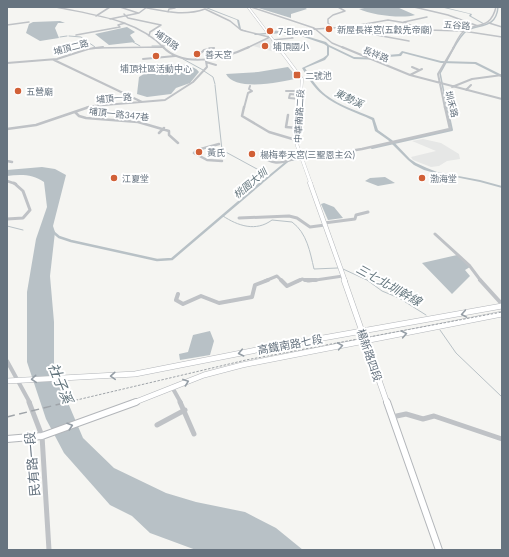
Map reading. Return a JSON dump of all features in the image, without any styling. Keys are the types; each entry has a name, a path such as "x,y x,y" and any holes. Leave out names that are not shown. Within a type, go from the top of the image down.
{"main road":[{"name":"中華南路二段","path":"248,7 300,76 300,99 296,140 301,159"},
{"name":"楊新路四段","path":"301,159 439,550"},
{"name":"高鐵南路七段","path":"7,382 19,380 135,374 501,304"},
{"name":"高鐵南路七段","path":"7,440 42,436 98,417 204,375 242,365 502,314"}],"street":[{"name":"埔頂路","path":"56,7 126,23 164,46 168,52 176,55 196,58 216,65"},
{"path":"70,10 76,7"},
{"path":"96,16 110,7"},
{"path":"120,7 139,13"},
{"path":"108,19 139,13 147,7 181,14 205,9 230,21 244,32 271,38 293,38 289,34"},
{"name":"長祥路","path":"252,7 317,29 327,40 368,59 410,75 502,99"},
{"path":"332,27 328,24 328,19 333,15 345,11 338,7"},
{"path":"414,7 448,15 478,26"},
{"path":"490,23 497,11 496,7"},
{"path":"168,11 170,8 175,8"},
{"path":"124,15 128,18 161,25 150,32 148,36"},
{"path":"403,22 428,17"},
{"name":"五谷路","path":"278,31 348,27 385,20 403,22 416,28 427,30 465,32 502,37"},
{"path":"7,25 29,22"},
{"path":"76,35 120,27 118,25 126,23"},
{"path":"465,32 478,26 490,23 502,27"},
{"path":"280,27 288,31"},
{"path":"336,27 409,41"},
{"path":"272,29 278,31"},
{"path":"267,33 278,31"},
{"path":"476,31 479,34"},
{"name":"圳禾路","path":"269,154 264,152 260,153 264,159 281,164 289,160 319,157 395,142 450,129 438,74 465,32"},
{"path":"206,61 239,52 271,38"},
{"name":"埔頂二路","path":"7,63 30,60 40,61 45,58 53,59 93,48 164,46 174,43"},
{"path":"196,58 202,51 209,48 214,48"},
{"path":"143,59 176,55"},
{"path":"362,56 381,55"},
{"path":"53,59 143,103"},
{"name":"埔頂一路","path":"7,129 36,125 93,106 165,100 193,82 207,67 206,61"},
{"path":"410,75 418,70 421,68 413,68 418,70"},
{"path":"452,87 472,79 501,75"},
{"path":"466,90 471,85"},
{"path":"250,86 249,89 252,91 248,93 242,116 269,132 296,140"},
{"path":"286,91 300,93"},
{"path":"300,93 290,94 289,98 300,99"},
{"name":"埔頂一路347巷","path":"75,112 79,116 86,118 138,122 164,128 169,131 169,135 178,143"},
{"path":"288,115 286,126 297,128"},
{"path":"159,133 164,128"},
{"path":"219,144 197,150 194,153 207,160 222,161"},
{"path":"7,161 12,162"},
{"path":"7,181 18,185 28,199 30,210 23,218 7,219"},
{"path":"239,218 289,216 297,218 310,227 355,219 356,215 368,212"},
{"path":"435,234 469,265 486,288 501,304"},
{"path":"178,294 176,300 180,304 186,304 201,296 221,303 252,297 254,294 255,285 277,276 287,286 302,279 308,281 343,276"},
{"name":"民有路一段","path":"7,361 19,380 38,420 42,436 49,550"},
{"path":"172,387 185,410 194,434"},
{"path":"157,425 185,410"},
{"path":"392,417 406,414 423,419 434,416 502,439"}],"shaded area":[{"path":"255,7 304,7 307,9 291,14 291,18"},
{"path":"370,7 397,7 415,15 403,17 387,16 359,9"},
{"path":"60,21 65,23 58,23 55,28 59,38 40,41 26,33 29,24 33,22"},
{"path":"127,27 135,32 130,35 135,42 109,45 95,34"},
{"name":"埔頂國小","path":"270,38 282,54 253,46"},
{"path":"158,65 188,66 199,72 190,83 176,88 171,94 147,97 137,94 139,77"},
{"path":"288,67 298,78 282,82 249,84 231,80 226,74 258,72"},
{"path":"423,139 441,143 459,154 460,159 447,161 439,166 431,167 413,160 411,157 436,151 412,141"},
{"path":"42,167 55,169 66,175 53,226 55,232 50,276 54,322 54,370 83,438 114,468 166,493 196,502 245,512 276,528 303,550 196,550 150,533 132,516 110,505 64,453 46,419 27,362 27,292 36,239 47,207 44,182 35,177 26,175 7,176 7,170"},
{"path":"385,177 395,183 378,186 365,181 370,178"},
{"path":"324,203 334,207 343,218 328,220 321,204"},
{"path":"457,255 470,267 465,270 470,276 452,294 422,263"},
{"path":"210,331 214,341 210,355 180,360 179,354 188,352 193,335"}],"waterway":[{"name":"東勢溪","path":"204,7 238,20 240,29 248,32"},
{"path":"441,7 471,14 470,16 484,24"},
{"name":"桃園大圳","path":"447,108 440,73 460,37 468,30 484,25 493,20 498,7"},
{"name":"東勢溪","path":"255,34 284,32 298,34 325,43 328,46"},
{"path":"60,37 67,36"},
{"path":"69,36 81,37 95,47"},
{"path":"133,42 140,46"},
{"path":"152,46 162,46"},
{"path":"328,46 354,58 383,59 387,56 400,55 402,52 441,62 476,63 502,76"},
{"name":"東勢溪","path":"328,46 328,55 324,59 303,68 318,89 325,95 333,101 373,119 376,130 389,139 409,160 415,164 436,173 480,181 502,187"},
{"path":"183,59 203,70"},
{"path":"204,71 213,77 215,84"},
{"path":"215,85 222,150 268,175"},
{"name":"桃園大圳","path":"372,148 452,130 447,107"},
{"name":"桃園大圳","path":"260,184 289,160 320,158 355,151"},
{"name":"桃園大圳","path":"52,231 59,237 71,241 157,260 172,259 261,183"},
{"name":"三七北圳幹線","path":"223,216 235,223 253,227 266,224 272,220 292,222 297,226 304,237 314,269 338,268"},
{"path":"7,226 23,230"},
{"name":"三七北圳幹線","path":"343,269 367,280 382,291 399,298 426,315"},
{"name":"三七北圳幹線","path":"440,330 456,353 502,397"}],"railway":[{"path":"64,403 246,360 502,312"},
{"path":"7,417 68,402"}],"place":[{"name":"新屋長祥宮(五穀先帝廟)","path":"329,29"},
{"name":"7-Eleven","path":"270,31"},
{"name":"埔頂國小","path":"265,46"},
{"name":"善天宮","path":"197,54"},
{"name":"埔頂社區活動中心","path":"156,56"},
{"name":"二號池","path":"297,75"},
{"name":"五營廟","path":"18,91"},
{"name":"黃氏","path":"199,152"},
{"name":"楊梅奉天宮(三聖恩主公)","path":"252,154"},
{"name":"江夏堂","path":"114,178"},
{"name":"渤海堂","path":"422,178"}],"water label":[{"name":"社子溪","path":"61,383"}]}
